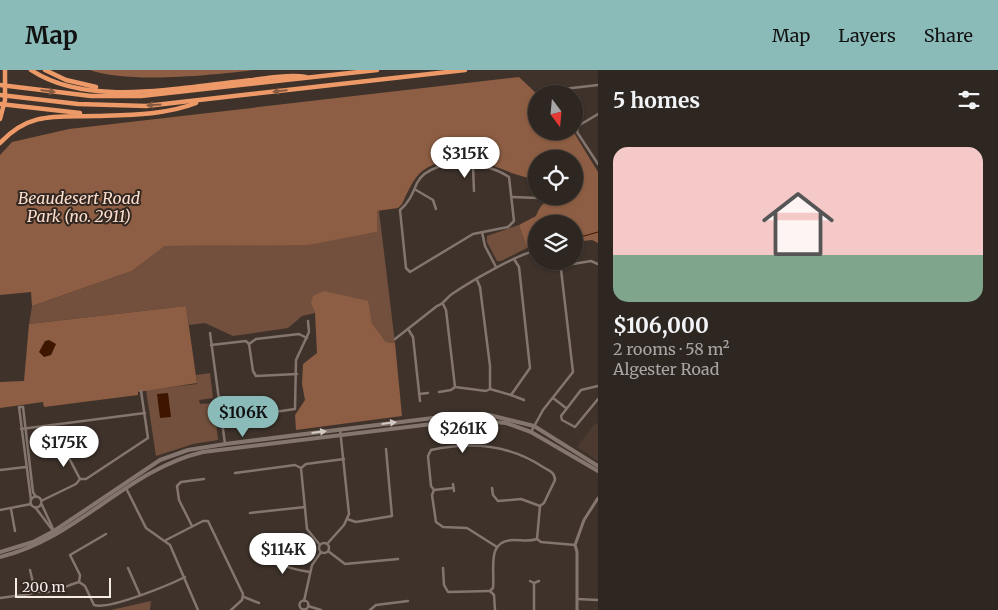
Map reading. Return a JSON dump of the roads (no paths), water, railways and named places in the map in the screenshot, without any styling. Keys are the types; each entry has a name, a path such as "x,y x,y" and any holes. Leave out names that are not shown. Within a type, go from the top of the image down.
{"highway":[{"path":"0,119 6,77 5,70"},
{"path":"31,70 68,86 113,91 166,89 300,76 312,78"},
{"path":"45,70 74,82 113,91"},
{"path":"0,85 91,96 141,96 377,70"},
{"path":"0,95 110,106 155,105 464,70"},
{"path":"0,143 18,127 40,118 59,115 104,115 161,111 188,106 203,100"},
{"path":"0,104 104,115"}],"main road":[{"path":"0,558 30,548 55,533 124,486 145,468 170,456 225,444 449,416 480,415 506,418 534,426 598,466"},
{"path":"124,486 170,462 203,452 470,421 506,424 531,432 598,471"},
{"path":"225,444 226,449"},
{"path":"0,552 55,533"}],"street":[{"path":"583,87 598,85"},
{"path":"583,124 598,114"},
{"path":"583,140 596,158 598,164"},
{"path":"463,162 472,166 487,166 509,177 514,221 512,225 473,234 410,272 406,268 399,213 416,190 417,183 432,170 448,164 463,162"},
{"path":"472,166 474,191"},
{"path":"416,190 433,200 436,209"},
{"path":"512,197 528,198"},
{"path":"482,232 485,246 496,267"},
{"path":"395,339 437,306 443,304 452,294 496,267 528,252"},
{"path":"511,395 530,368 518,267 514,259"},
{"path":"583,262 591,261 598,264"},
{"path":"531,432 573,372 561,270"},
{"path":"477,280 480,287 488,350 490,389"},
{"path":"443,304 446,310 456,387"},
{"path":"221,420 293,410 295,406 294,386 297,374 296,360 307,338 310,326 308,321"},
{"path":"408,329 413,337 420,401"},
{"path":"210,333 225,444"},
{"path":"250,344 256,339 299,334 307,338"},
{"path":"211,345 246,341 250,344 256,376 297,374"},
{"path":"598,386 581,390 566,408 561,416 562,420 575,427 598,399"},
{"path":"439,392 456,387 486,391 490,389 524,400"},
{"path":"80,479 86,479 124,452 145,442 149,434 141,391"},
{"path":"419,394 428,393"},
{"path":"553,398 566,408"},
{"path":"55,533 31,502 28,467 25,428 23,407 19,407 28,467 36,497 41,502 55,533"},
{"path":"21,429 145,413"},
{"path":"320,546 327,544 347,519 349,501 340,430"},
{"path":"434,490 431,486 428,456 431,450 470,445 496,447 527,457 555,476 544,503 540,506 537,539"},
{"path":"347,519 356,522 392,516 386,449"},
{"path":"69,452 69,458 80,479"},
{"path":"301,468 306,464 344,460"},
{"path":"235,473 295,465 301,468"},
{"path":"0,470 28,467"},
{"path":"301,468 304,507 309,534 320,546 321,552 310,572 304,601 299,605 302,610 308,606"},
{"path":"36,507 41,502 76,484 80,479"},
{"path":"192,526 179,500 177,486 181,482 204,479"},
{"path":"434,490 453,490 453,484"},
{"path":"124,486 146,528 166,540 185,577 198,610"},
{"path":"492,488 495,498 498,500 520,499 540,506"},
{"path":"434,490 432,495 435,520 438,525 467,528 497,547"},
{"path":"0,510 31,502 36,497"},
{"path":"577,610 578,552 575,545 584,520 598,498"},
{"path":"250,513 304,507"},
{"path":"11,508 15,531"},
{"path":"166,540 202,521 208,522 243,597 259,603"},
{"path":"80,582 80,576 70,555 106,534"},
{"path":"490,591 493,588 493,554 497,547 511,540 532,541 537,539"},
{"path":"537,539 541,542 575,545"},
{"path":"327,544 328,551 345,564 398,559"},
{"path":"321,552 328,551"},
{"path":"271,553 276,561 287,567 310,572"},
{"path":"128,568 140,595"},
{"path":"443,568 444,585 448,592 490,591 494,595 495,610"},
{"path":"30,570 35,591"},
{"path":"80,582 83,583 98,609 132,601 140,595 149,594 185,577"},
{"path":"530,581 534,583 539,581"},
{"path":"0,598 30,594 35,591 40,593 59,591 80,582"},
{"path":"534,583 534,610"},
{"path":"231,610 243,597"},
{"path":"577,599 598,600"},
{"path":"304,601 308,606 321,610"},
{"path":"370,610 376,605 408,601"}],"waterway":[{"path":"583,236 598,232"}],"park label":[{"name":"Beaudesert Road Park (no. 2911)","path":"79,207"}]}
